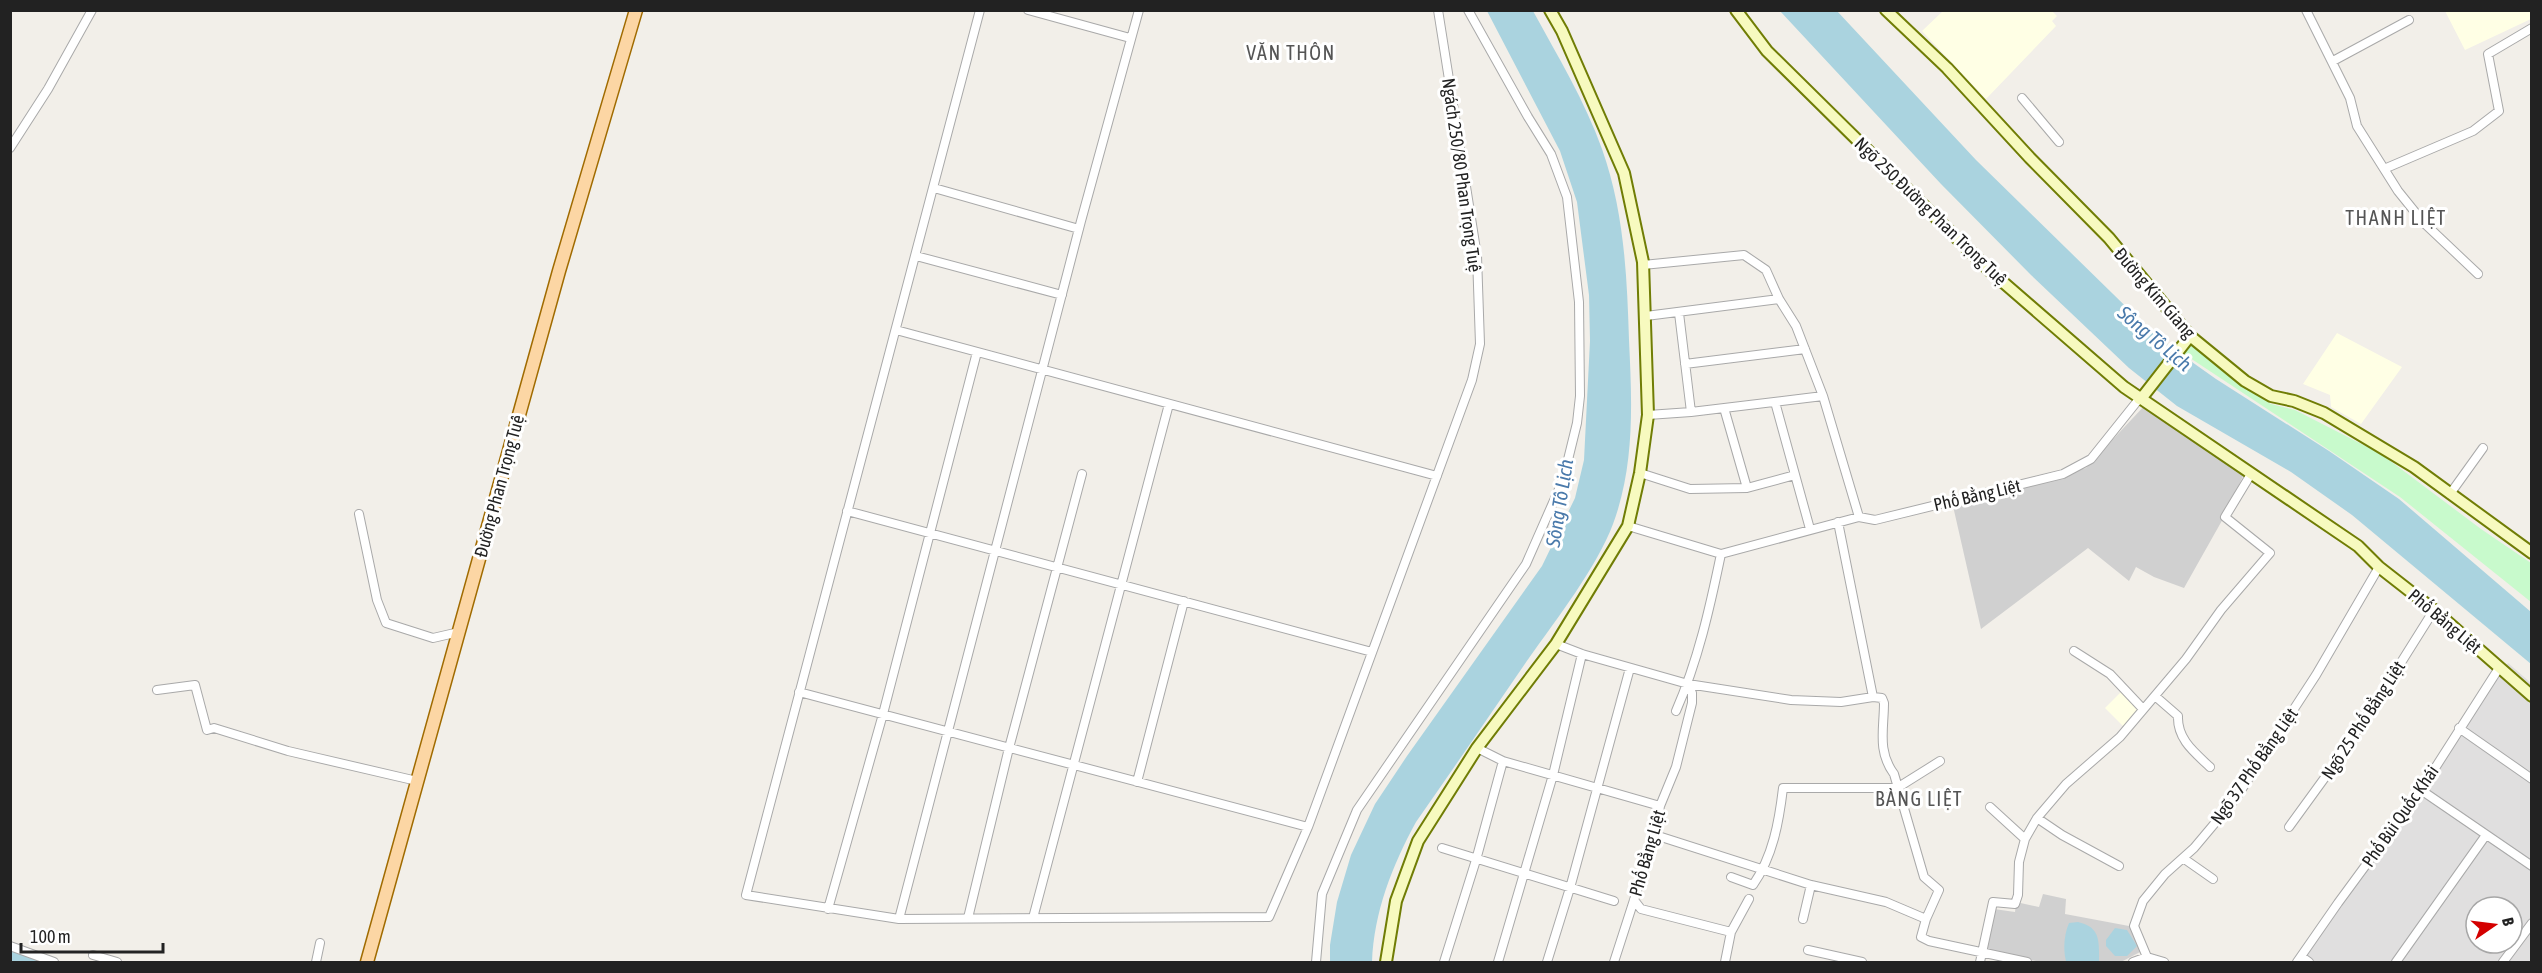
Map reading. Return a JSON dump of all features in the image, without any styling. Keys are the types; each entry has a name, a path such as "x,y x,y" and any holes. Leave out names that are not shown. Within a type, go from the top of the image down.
{"main road":[{"name":"Đường Phan Trọng Tuệ","path":"368,963 559,271 636,10"}],"street":[{"path":"10,148 48,89 92,10"},
{"path":"980,10 746,895 899,919 1033,918 1169,404"},
{"path":"1028,10 1130,38"},
{"path":"899,919 1080,225 1139,10"},
{"name":"Ngách 250/80 Phan Trọng Tuệ","path":"1033,918 1269,917 1308,827 1472,380 1480,344 1477,256 1438,10"},
{"path":"1316,963 1322,894 1357,810 1526,564 1563,480 1578,423 1579,302 1567,197 1551,154 1468,10"},
{"path":"1386,963 1396,901 1418,841 1477,748 1556,644 1628,526 1640,473 1648,415 1644,265 1624,173 1582,75 1550,10"},
{"name":"Ngõ 250 Đường Phan Trọng Tuệ","path":"1736,10 1767,51 1989,270 2141,397"},
{"name":"Đường Kim Giang","path":"1886,10 1947,69 2109,238 2188,338 2245,381 2271,396 2294,401 2324,413 2414,466 2532,553"},
{"path":"2306,10 2350,98 2357,126 2385,170 2423,222 2478,274"},
{"path":"2333,60 2409,20"},
{"path":"2385,170 2473,131 2499,111 2488,54 2532,28"},
{"path":"2022,98 2059,142"},
{"path":"934,188 1080,225"},
{"path":"1644,265 1744,255 1766,270 1779,299 1796,326 1823,396 1859,517"},
{"path":"916,256 1062,295"},
{"path":"1646,316 1779,299"},
{"path":"1679,313 1691,412"},
{"path":"896,330 1437,476"},
{"path":"2141,397 2188,338"},
{"path":"1685,364 1805,349"},
{"path":"828,909 977,352"},
{"path":"1648,415 1823,396"},
{"name":"Phố Bằng Liệt","path":"1614,963 1655,836 1660,806 1676,767 1692,703 1692,693 1688,684 1711,605 1721,554 1810,528 1859,517 1875,520 2027,483 2077,468 2091,459 2141,397 2358,546 2379,567 2434,610 2532,696"},
{"path":"1775,402 1810,528"},
{"path":"1724,408 1747,488"},
{"path":"2450,494 2483,448"},
{"path":"1640,473 1690,489 1747,488 1795,475"},
{"path":"968,918 1009,748 1082,474"},
{"path":"1980,963 1993,902 2015,904 2018,895 2019,862 2025,839 2037,818 2066,784 2120,737 2186,659 2225,605 2270,553 2225,517 2251,474"},
{"path":"847,511 1372,652"},
{"path":"359,514 377,600 386,623 433,638 459,632"},
{"path":"1838,522 1872,697"},
{"path":"1628,526 1721,554"},
{"name":"Ngõ 37 Phố Bằng Liệt","path":"2147,957 2134,926 2142,901 2164,874 2183,858 2236,798 2316,675 2379,567"},
{"path":"1137,782 1185,601"},
{"name":"Ngõ 25 Phố Bằng Liệt","path":"2289,827 2375,704 2434,610"},
{"path":"1556,644 1582,654 1688,684 1791,700 1841,702 1872,697 1882,698 1884,703 1881,741 1887,764 1894,774 1924,877 1939,890 1926,918 1921,937 1929,941 2027,963"},
{"path":"2073,651 2110,674 2143,709"},
{"path":"1498,963 1553,775 1582,654"},
{"path":"1547,963 1570,888 1630,668"},
{"name":"Phố Bùi Quốc Khái","path":"2300,960 2338,903 2421,790 2499,668"},
{"path":"1676,711 1688,684"},
{"path":"157,690 195,685 207,730 214,728 288,751 417,781"},
{"path":"799,692 1308,827"},
{"path":"2156,696 2178,716 2178,725 2185,743 2210,767"},
{"path":"2459,728 2532,779"},
{"path":"1477,748 1503,761 1660,806"},
{"path":"1444,963 1476,860 1503,761"},
{"path":"1731,878 1753,885 1764,869 1779,823 1783,788 1897,788 1940,761"},
{"path":"2421,790 2532,866"},
{"path":"1990,807 2025,839"},
{"path":"2037,818 2062,835 2119,866"},
{"path":"2396,963 2486,835"},
{"path":"1655,836 1811,885 1886,902 1926,918"},
{"path":"1442,848 1614,901"},
{"path":"2183,858 2213,879"},
{"path":"1803,919 1811,885"},
{"path":"1725,963 1731,932 1749,899"},
{"path":"1634,900 1641,909 1731,932"},
{"path":"2503,962 2532,923"},
{"path":"316,963 320,943"},
{"path":"10,946 54,963"},
{"path":"1808,950 1862,963"},
{"path":"93,955 117,963"},
{"path":"2133,963 2147,957 2164,963"},
{"path":"2300,960 2309,963"}],"shaded area":[{"path":"1943,11 2052,11 2057,16 2052,21 2056,26 1986,99 1922,31"},
{"path":"2445,11 2531,11 2531,19 2465,50"},
{"path":"2337,333 2402,367 2361,424 2331,407 2330,395 2303,384"},
{"path":"2147,403 2244,474 2224,517 2184,588 2154,577 2136,567 2129,581 2088,548 1981,629 1953,506 2086,468"},
{"path":"2508,663 2531,683 2531,962 2295,962"},
{"path":"2123,690 2142,709 2124,727 2105,708"},
{"path":"2043,894 2066,899 2065,914 2129,926 2142,951 2121,962 2041,962 1985,951 1994,909 2015,912 2016,902 2039,907"}],"green space":[{"path":"2191,343 2218,367 2271,404 2295,410 2381,454 2481,529 2531,563 2531,602 2400,497 2184,354"}],"water":[{"path":"1487,11 1533,11 1570,78 1602,149 1615,196 1623,243 1630,363 1629,456 1620,502 1613,524 1597,558 1416,822 1399,855 1380,907 1372,962 1330,962 1330,945 1337,902 1351,855 1375,804 1542,566 1575,498 1584,460 1590,341 1589,295 1577,202 1560,151"},
{"name":"Sông Tô Lịch","path":"1780,11 1837,11 1976,160 2158,338 2216,379 2399,499 2531,612 2531,664 2352,515 2291,472 2177,406 2129,368 2031,275 1941,184"},
{"path":"2069,923 2086,924 2095,932 2099,962 2066,961 2064,942 2067,927"},
{"path":"2115,928 2127,930 2137,946 2127,956 2115,956 2106,946 2106,940"}],"waterway":[{"path":"10,954 36,962"}],"district":[{"name":"VĂN THÔN","path":"1291,52"},
{"name":"THANH LIỆT","path":"2396,217"},
{"name":"BÀNG LIỆT","path":"1919,798"}]}
